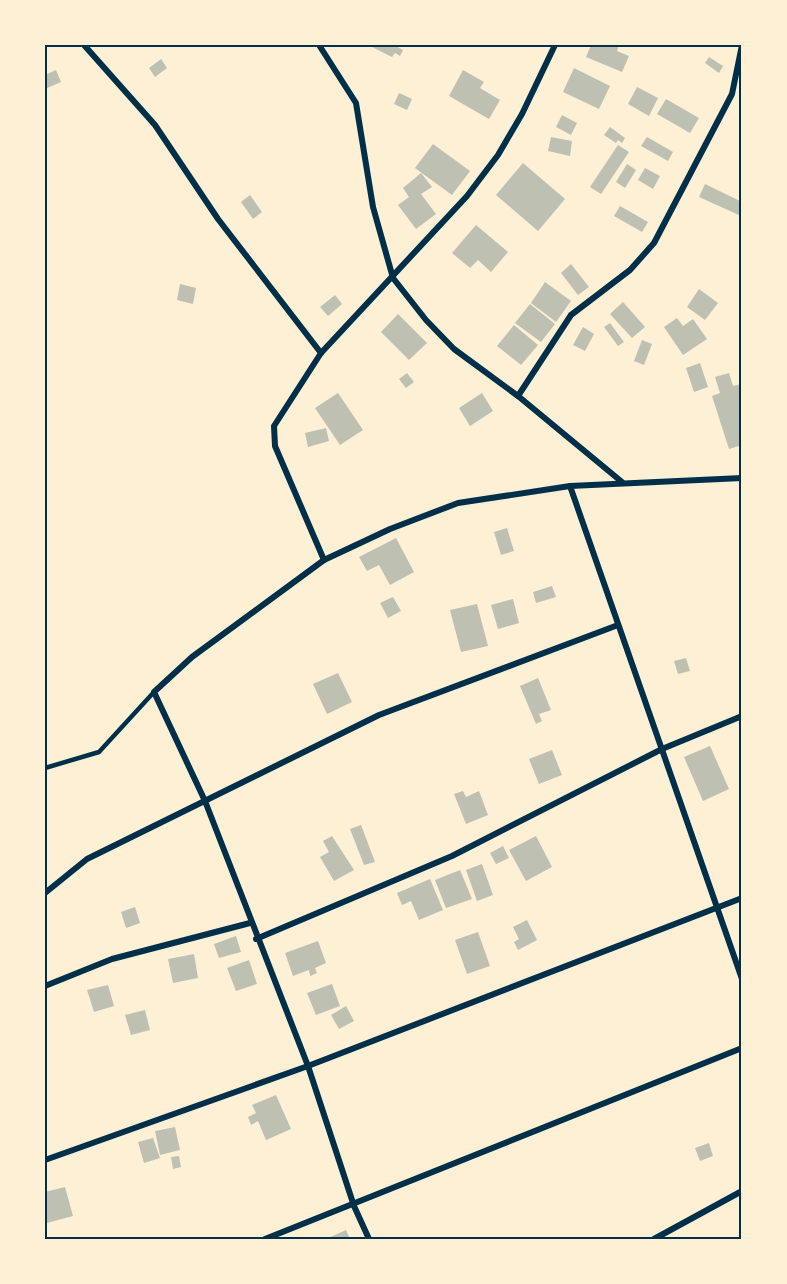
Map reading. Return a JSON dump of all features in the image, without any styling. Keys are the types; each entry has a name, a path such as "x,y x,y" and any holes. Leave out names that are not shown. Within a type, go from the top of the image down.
{"street":[{"path":"84,45 155,125 218,219 321,353"},
{"path":"320,45 356,103 373,207 393,278 426,320 454,349 518,396 622,482"},
{"path":"324,560 273,435 274,426 321,353 467,196 498,155 522,114 555,45"},
{"path":"518,396 571,315 630,270 654,243 732,94 742,45"},
{"path":"369,1239 354,1206 308,1066 256,939 205,801 154,692 192,657 324,560 447,506 570,486 742,478"},
{"path":"570,486 742,979"},
{"path":"45,893 87,859 379,715 618,625"},
{"path":"256,939 452,856 662,749 742,716"},
{"path":"45,1160 308,1066 742,898"},
{"path":"45,986 112,959 250,922"},
{"path":"264,1239 354,1206 742,1048"},
{"path":"654,1239 742,1191"}],"lane":[{"path":"45,768 99,752 154,692"}],"building":[{"path":"368,45 394,45 403,50 400,56 395,53 392,57"},
{"path":"591,45 619,45 617,51 629,56 622,72 586,57"},
{"path":"709,57 723,66 719,73 705,63"},
{"path":"161,59 167,68 155,77 149,68"},
{"path":"574,68 610,86 599,109 563,92"},
{"path":"56,70 61,82 45,89 45,75"},
{"path":"463,70 484,82 480,88 500,100 489,119 449,96"},
{"path":"637,87 658,98 649,116 628,104"},
{"path":"399,93 412,99 407,110 394,104"},
{"path":"666,99 699,118 690,133 657,114"},
{"path":"562,115 577,123 571,135 556,127"},
{"path":"610,127 625,138 622,143 618,140 616,143 604,135"},
{"path":"551,137 572,141 570,156 548,151"},
{"path":"647,137 673,152 668,161 641,146"},
{"path":"433,144 470,171 452,195 415,168"},
{"path":"618,145 629,152 601,194 590,187"},
{"path":"523,163 565,199 538,231 496,195"},
{"path":"627,164 636,170 625,188 616,182"},
{"path":"645,168 660,176 653,189 638,180"},
{"path":"421,173 432,187 421,194 436,214 416,229 398,205 409,197 403,188"},
{"path":"705,184 742,202 741,216 699,197"},
{"path":"250,195 262,212 253,219 241,202"},
{"path":"620,206 648,222 642,232 614,216"},
{"path":"476,225 508,252 491,272 478,260 470,268 452,253"},
{"path":"571,264 589,287 578,295 561,273"},
{"path":"545,282 571,301 556,322 531,303"},
{"path":"180,284 196,288 193,304 177,300"},
{"path":"699,289 718,303 705,320 687,307"},
{"path":"335,295 342,304 328,316 320,307"},
{"path":"623,302 645,327 632,338 610,314"},
{"path":"530,304 555,324 541,342 515,323"},
{"path":"398,314 427,343 409,360 381,332"},
{"path":"677,318 683,326 693,319 707,339 683,355 664,327"},
{"path":"610,323 624,342 618,346 604,327"},
{"path":"514,325 538,345 521,365 497,346"},
{"path":"583,327 594,334 585,351 573,345"},
{"path":"642,340 652,344 644,365 634,361"},
{"path":"700,363 708,387 694,392 686,368"},
{"path":"407,373 414,382 406,388 399,379"},
{"path":"729,373 733,386 742,384 742,445 729,449 712,396 720,393 715,377"},
{"path":"338,393 363,430 340,445 315,408"},
{"path":"482,393 493,411 470,426 459,408"},
{"path":"326,428 329,441 308,447 305,433"},
{"path":"507,528 514,551 501,555 494,532"},
{"path":"396,538 414,572 390,585 379,565 367,571 359,557"},
{"path":"552,586 556,597 536,603 533,592"},
{"path":"393,597 401,611 388,618 380,603"},
{"path":"513,599 519,623 498,629 491,605"},
{"path":"477,604 488,646 461,652 450,610"},
{"path":"686,658 690,671 678,674 674,661"},
{"path":"338,673 352,702 327,714 313,684"},
{"path":"538,678 551,710 539,714 542,721 536,724 520,686"},
{"path":"710,746 729,789 703,801 684,757"},
{"path":"552,750 562,775 539,784 529,759"},
{"path":"463,791 466,797 479,791 488,815 466,824 454,794"},
{"path":"361,825 375,862 364,865 350,829"},
{"path":"332,836 354,870 334,881 320,857 329,852 323,841"},
{"path":"536,836 552,867 526,881 509,850"},
{"path":"503,846 509,858 496,864 490,853"},
{"path":"482,864 493,895 477,901 466,870"},
{"path":"460,870 472,899 446,908 435,880"},
{"path":"430,879 443,910 419,920 411,901 402,905 397,893"},
{"path":"135,907 140,923 126,928 121,912"},
{"path":"527,920 537,940 518,950 514,942 519,939 513,927"},
{"path":"478,932 490,966 467,974 455,940"},
{"path":"236,936 241,952 219,958 214,944"},
{"path":"318,941 326,963 315,968 317,973 310,976 309,970 293,976 285,953"},
{"path":"194,954 198,978 173,983 168,959"},
{"path":"249,960 257,984 236,991 227,968"},
{"path":"332,984 340,1006 316,1015 307,993"},
{"path":"108,985 114,1006 94,1012 87,990"},
{"path":"346,1006 354,1021 339,1029 331,1015"},
{"path":"145,1010 150,1030 131,1035 125,1015"},
{"path":"276,1095 291,1129 266,1140 258,1121 251,1125 248,1117 256,1113 252,1105"},
{"path":"175,1127 180,1150 160,1155 155,1131"},
{"path":"153,1138 160,1158 144,1163 138,1142"},
{"path":"709,1143 713,1156 700,1161 695,1148"},
{"path":"179,1156 181,1167 173,1169 171,1157"},
{"path":"65,1187 73,1216 47,1223 45,1192"},
{"path":"346,1230 350,1239 326,1239"}]}
